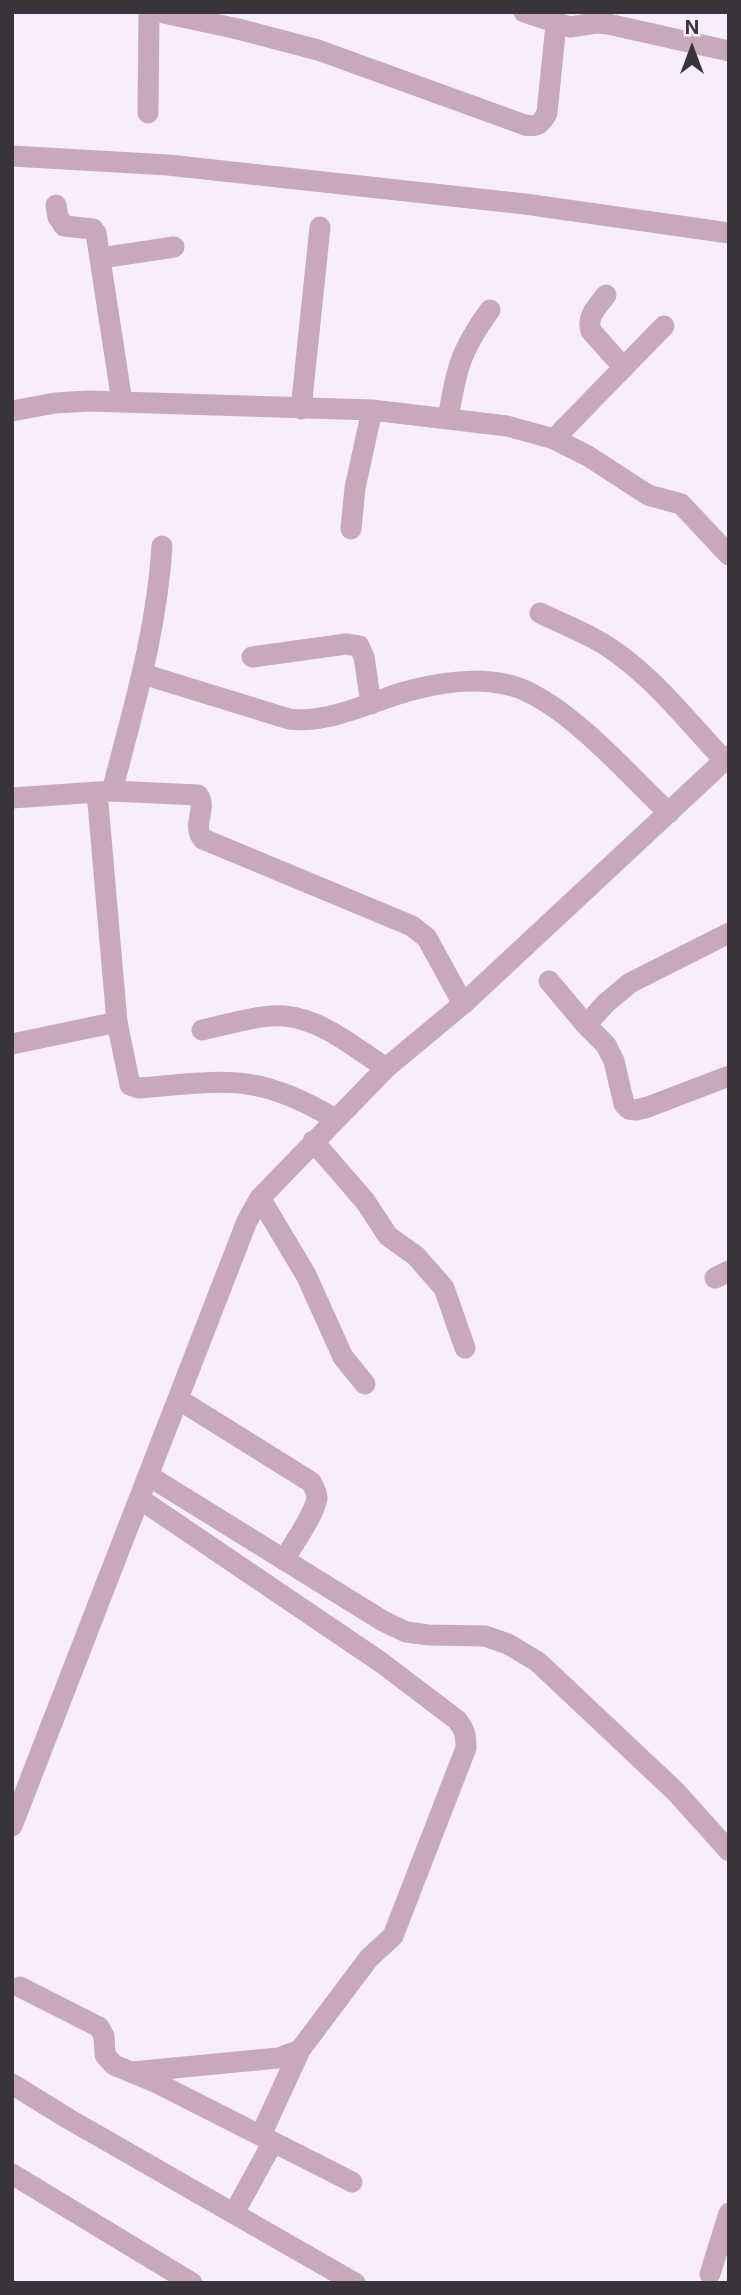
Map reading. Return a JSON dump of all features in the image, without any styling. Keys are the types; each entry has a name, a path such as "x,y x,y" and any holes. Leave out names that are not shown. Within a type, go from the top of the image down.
{"street":[{"path":"148,113 149,12"},
{"path":"159,12 318,50 525,125 535,126 542,122 547,113 556,24"},
{"path":"524,12 570,27 608,24 729,51"},
{"path":"12,156 168,165 525,204 729,233"},
{"path":"56,205 64,226 93,229 100,258 122,402"},
{"path":"301,409 320,227"},
{"path":"100,258 174,247"},
{"path":"606,295 590,317 589,324 591,331 624,368"},
{"path":"448,419 461,355 490,310"},
{"path":"554,439 664,326"},
{"path":"12,411 55,402 122,402 372,410 507,426 554,439 588,456 648,495 681,504 729,555"},
{"path":"351,529 355,488 372,410"},
{"path":"162,546 157,608 143,674 105,792 117,1022 128,1079 134,1088 215,1082 250,1083 292,1095 335,1119"},
{"path":"12,1826 247,1221 260,1198 386,1068 463,1004 726,758 621,655 590,636 540,613"},
{"path":"252,657 346,644 359,646 364,657 371,704"},
{"path":"143,674 289,719 317,719 413,690 453,682 490,681 530,692 565,714 669,813"},
{"path":"12,798 105,792 198,795 201,806 197,827 198,834 203,839 412,926 427,938 463,1004"},
{"path":"586,1026 606,1003 630,983 729,933"},
{"path":"549,981 586,1026 606,1045 614,1061 624,1104 629,1109 648,1107 729,1076"},
{"path":"202,1030 268,1017 295,1018 321,1026 386,1068"},
{"path":"12,1044 117,1022"},
{"path":"313,1141 365,1202 388,1236 416,1256 444,1288 453,1306 465,1348"},
{"path":"260,1198 306,1275 342,1357 365,1384"},
{"path":"178,1399 310,1482 316,1489 317,1498 313,1509 284,1560"},
{"path":"149,1476 383,1622 406,1632 485,1636 509,1644 538,1662 676,1792 729,1851"},
{"path":"140,1499 382,1663 457,1720 464,1730 466,1748 393,1936 369,1958 300,2050 267,2138 234,2213"},
{"path":"20,1987 99,2027 104,2036 103,2049 108,2060 352,2182"},
{"path":"132,2072 278,2058 300,2050"},
{"path":"12,2084 355,2283"},
{"path":"12,2174 192,2283"},
{"path":"710,2274 729,2213"}]}
